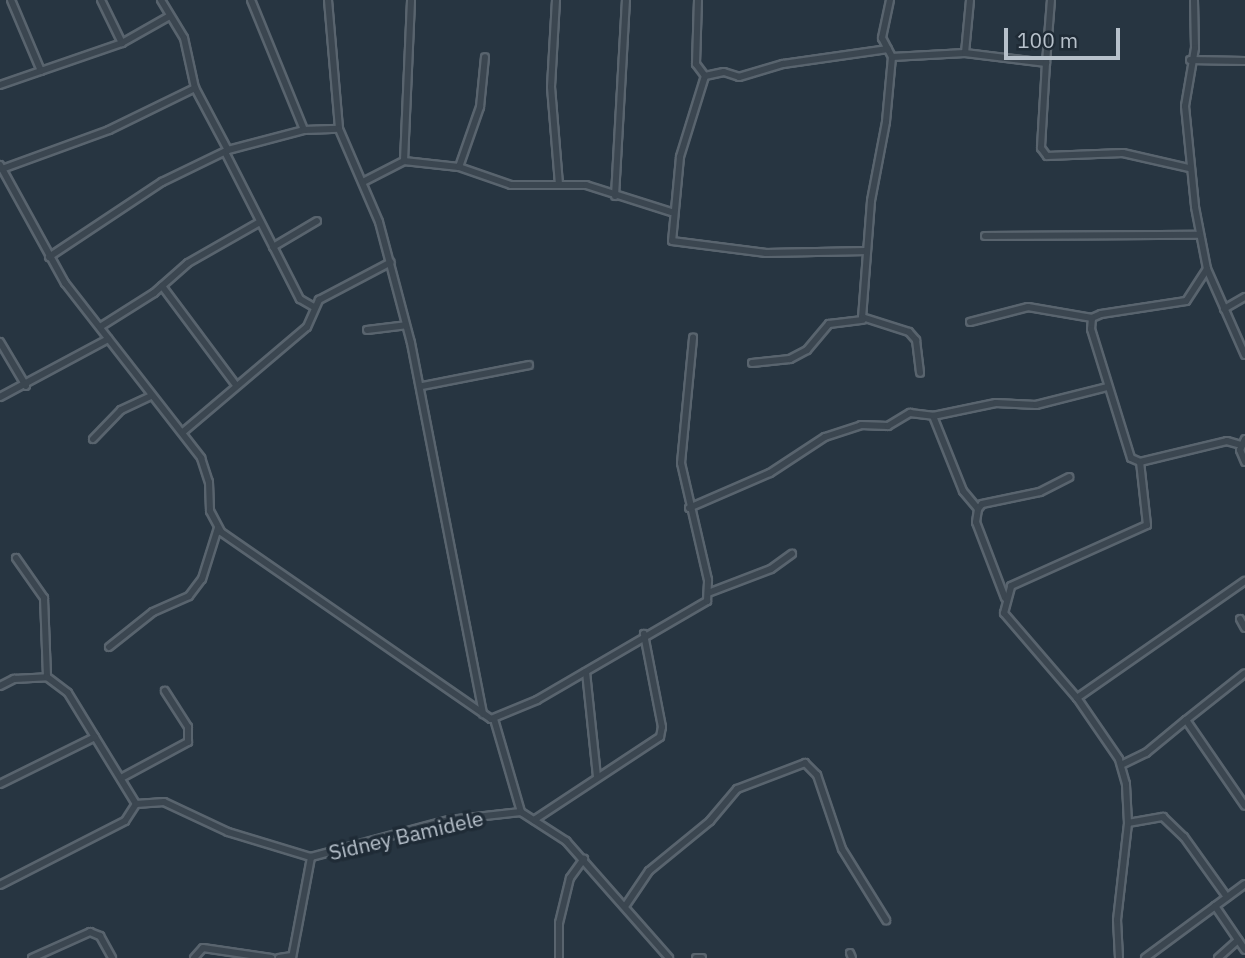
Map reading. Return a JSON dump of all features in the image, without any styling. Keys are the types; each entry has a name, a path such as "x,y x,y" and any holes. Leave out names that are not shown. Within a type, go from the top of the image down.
{"street":[{"path":"10,0 41,71"},
{"path":"101,0 121,43"},
{"path":"161,0 168,18 184,38 195,88 260,222 300,299 314,307"},
{"path":"251,0 304,130"},
{"path":"328,0 339,129 363,182 391,262 422,386 483,714"},
{"path":"404,161 411,84 411,0"},
{"path":"556,0 551,87 559,184"},
{"path":"615,196 625,0"},
{"path":"698,0 696,64 705,76"},
{"path":"863,320 867,251 891,57 882,38 890,0"},
{"path":"965,53 970,0"},
{"path":"1051,0 1041,148 1047,156 1123,153 1189,168"},
{"path":"1194,0 1195,48 1190,60 1185,97 1192,143 1189,168 1207,269 1245,355"},
{"path":"0,85 121,43 168,18"},
{"path":"705,76 724,72 739,77 783,64 888,49"},
{"path":"891,57 965,53 1046,63"},
{"path":"459,166 480,107 485,57"},
{"path":"1190,60 1245,61"},
{"path":"705,76 680,156 671,212 672,241 681,245 766,253 867,251"},
{"path":"195,88 109,130 1,167 8,183 49,257 149,397 183,432 205,466 210,511 218,528 483,714 494,719 521,812 584,859 670,958"},
{"path":"49,257 162,182 227,151 304,130 339,129"},
{"path":"363,182 404,161 459,166 511,185 586,185 671,212"},
{"path":"0,189 8,183"},
{"path":"273,247 317,221"},
{"path":"100,327 162,286 188,263 260,222"},
{"path":"985,236 1199,235"},
{"path":"183,432 214,409 235,384 307,327 314,307 391,262"},
{"path":"970,322 1028,307 1093,318 1180,303 1202,283 1207,269"},
{"path":"1202,283 1213,282"},
{"path":"162,286 235,384"},
{"path":"1224,309 1245,297"},
{"path":"1093,318 1094,342 1129,455 1140,462 1218,442 1243,442 1245,462"},
{"path":"752,363 790,359 807,350 829,324 863,320 909,332 916,340 920,373"},
{"path":"367,330 406,325"},
{"path":"693,338 681,456 708,593"},
{"path":"0,397 26,386 108,339"},
{"path":"0,342 26,386"},
{"path":"422,386 529,365"},
{"path":"690,508 770,473 825,437 862,425 888,426 910,413 933,416 996,403 1036,405 1107,387"},
{"path":"93,439 121,410 149,397"},
{"path":"933,416 963,491 978,509"},
{"path":"1119,958 1116,920 1128,822 1121,765 1111,741 1003,612 1005,598 1011,586 1145,526 1140,462"},
{"path":"1005,598 976,522 978,509 982,504 1041,492 1069,477"},
{"path":"109,647 153,612 188,596 202,579 218,528"},
{"path":"494,719 586,673 644,634 701,604 708,593 771,569 792,554"},
{"path":"16,558 44,598 47,677"},
{"path":"1077,698 1245,581"},
{"path":"1240,619 1245,628"},
{"path":"534,820 597,776 653,744 663,731 643,646 644,634"},
{"path":"634,641 643,646"},
{"path":"586,673 597,776"},
{"path":"1121,765 1146,752 1245,673"},
{"path":"0,686 14,679 47,677 68,693 122,776 136,804"},
{"path":"122,776 188,742 188,727 165,691"},
{"path":"1186,720 1245,806"},
{"path":"0,784 95,737"},
{"path":"626,905 649,871 710,821 737,789 805,763 817,775 842,849 886,920"},
{"path":"136,804 164,802 228,832 311,857"},
{"path":"0,885 125,821 136,804"},
{"name":"Sidney Bamidele","path":"292,957 311,857 449,820 521,812"},
{"path":"1128,822 1163,817 1184,837 1227,897"},
{"path":"559,958 559,923 573,870 584,859"},
{"path":"1145,958 1245,884"},
{"path":"1215,906 1245,950"},
{"path":"32,958 90,932 100,936 112,958"},
{"path":"1218,958 1238,940"},
{"path":"194,958 203,948 271,958"},
{"path":"279,958 292,957"},
{"path":"696,958 702,958"}]}
